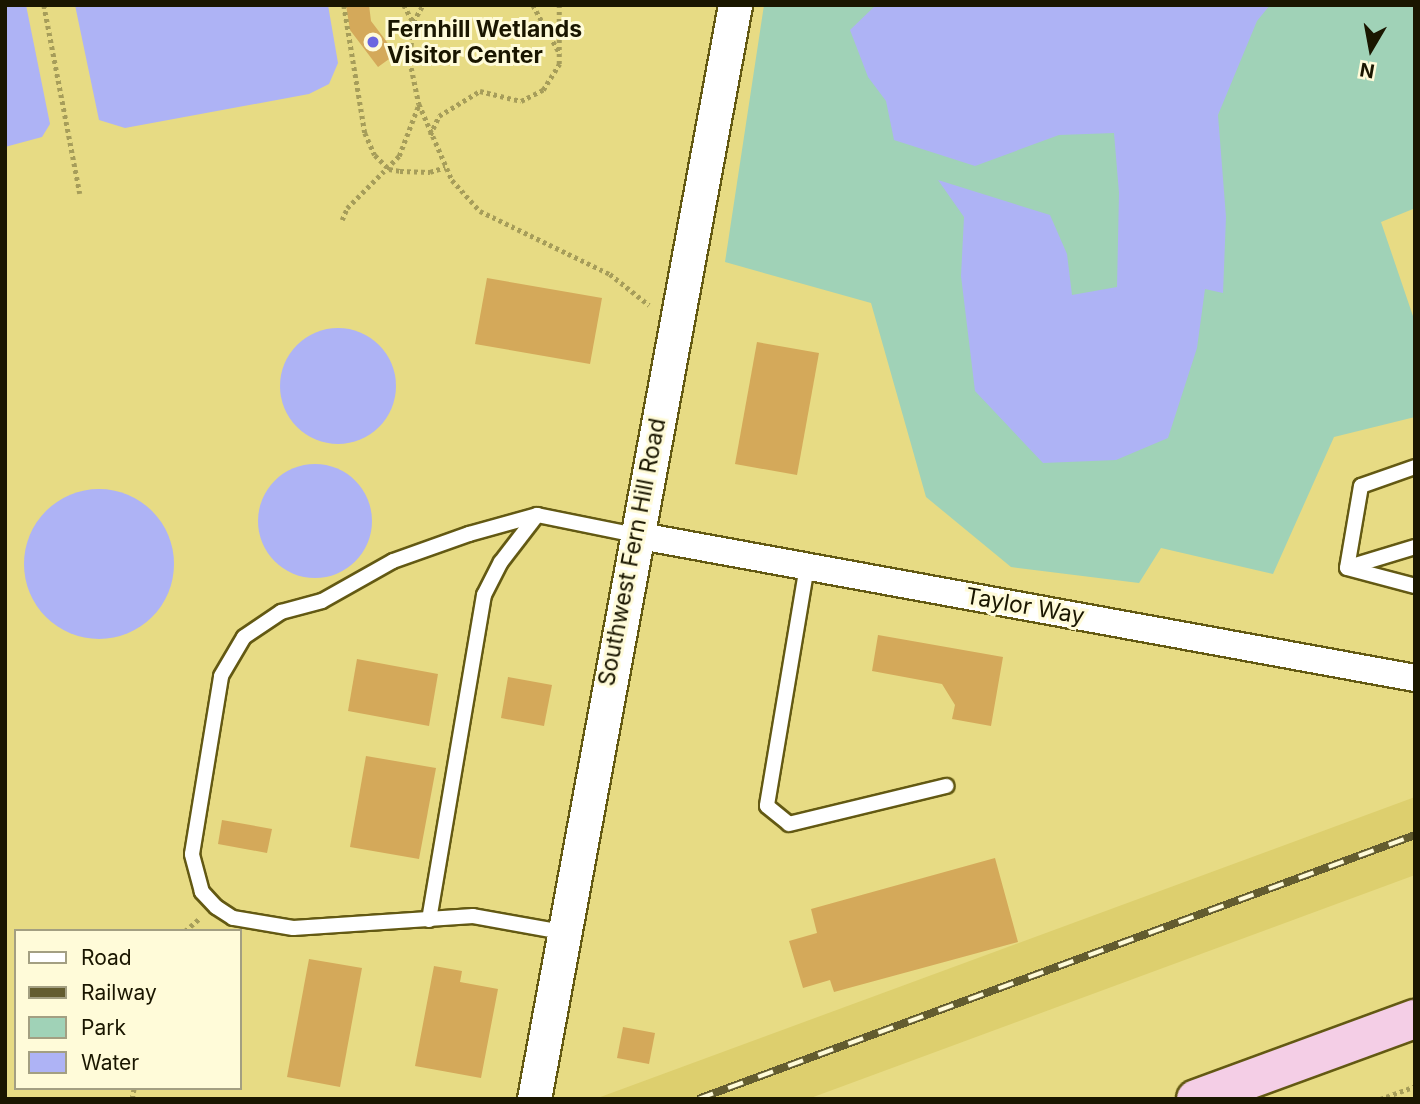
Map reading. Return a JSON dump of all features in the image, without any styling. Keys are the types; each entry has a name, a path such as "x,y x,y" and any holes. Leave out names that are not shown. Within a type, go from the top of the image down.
{"highway":[{"path":"1196,1099 1415,1019"}],"street":[{"name":"Southwest Fern Hill Road","path":"534,1099 562,932 735,5"},
{"name":"Taylor Way","path":"635,535 1415,678"}],"lane":[{"path":"1347,568 1361,486 1415,467"},
{"path":"429,920 484,595 501,562 537,515"},
{"path":"562,932 473,916 293,928 233,918 202,892 191,854 221,676 244,637 281,612 322,601 393,561 537,515 635,535"},
{"path":"1347,568 1415,547"},
{"path":"807,566 767,806 789,824 946,786"},
{"path":"1347,568 1415,586"}],"path":[{"path":"44,5 80,194"},
{"path":"344,5 365,133 389,169"},
{"path":"404,5 413,22"},
{"path":"423,5 413,22 410,61 419,104 444,167 480,211 610,274 648,304 676,316"},
{"path":"533,5 560,55"},
{"path":"430,136 439,116 480,91 513,101 530,99 550,83 560,55 559,5"},
{"path":"342,220 347,208 389,169 410,133 419,104"},
{"path":"389,169 430,172 444,167"},
{"path":"1380,1099 1415,1086"}],"shaded area":[{"path":"1415,797 1415,875 808,1099 595,1099"}],"green space":[{"path":"764,5 1415,5 1415,199 1413,209 1381,222 1415,322 1415,417 1334,437 1273,574 1161,548 1139,583 1011,567 926,497 871,303 725,262"}],"water":[{"path":"5,5 26,5 50,124 42,137 5,147"},
{"path":"75,5 328,5 338,63 329,84 309,94 125,128 99,120"},
{"path":"876,5 1270,5 1257,21 1218,115 1226,217 1223,293 1205,289 1197,348 1168,438 1116,460 1043,463 975,391 961,276 964,217 938,180 1050,215 1067,254 1072,295 1117,287 1119,193 1114,133 1059,135 975,166 894,140 886,101 868,77 850,30"},
{"path":"338,328 360,332 379,345 392,364 396,386 392,408 379,427 360,440 338,444 316,440 297,427 284,408 280,386 284,364 297,345 316,332"},
{"path":"315,464 337,468 355,481 368,499 372,521 368,543 355,561 337,574 315,578 293,574 275,561 262,543 258,521 262,499 275,481 293,468"},
{"path":"99,489 128,495 152,511 168,535 174,564 168,593 152,617 128,633 99,639 70,633 46,617 30,593 24,564 30,535 46,511 70,495"}],"building":[{"name":"Fernhill Wetlands Visitor Center","path":"346,5 369,5 371,21 396,54 378,67 350,30"},
{"path":"487,278 602,298 590,364 475,344"},
{"path":"757,342 819,353 797,475 735,464"},
{"path":"878,635 1003,657 991,726 952,719 955,705 942,684 872,671"},
{"path":"357,659 438,674 429,726 348,711"},
{"path":"508,677 552,685 544,726 501,718"},
{"path":"366,756 436,768 419,859 350,847"},
{"path":"222,820 272,829 267,853 218,844"},
{"path":"995,858 1018,942 834,992 830,980 803,988 789,941 817,933 811,909"},
{"path":"309,959 362,968 340,1087 287,1077"},
{"path":"434,966 462,971 460,982 498,989 481,1078 415,1066"},
{"path":"623,1027 655,1033 649,1064 617,1058"}],"railway":[{"path":"698,1099 1415,835"}],"place":[{"name":"Fernhill Wetlands Visitor Center","path":"373,42"}]}
